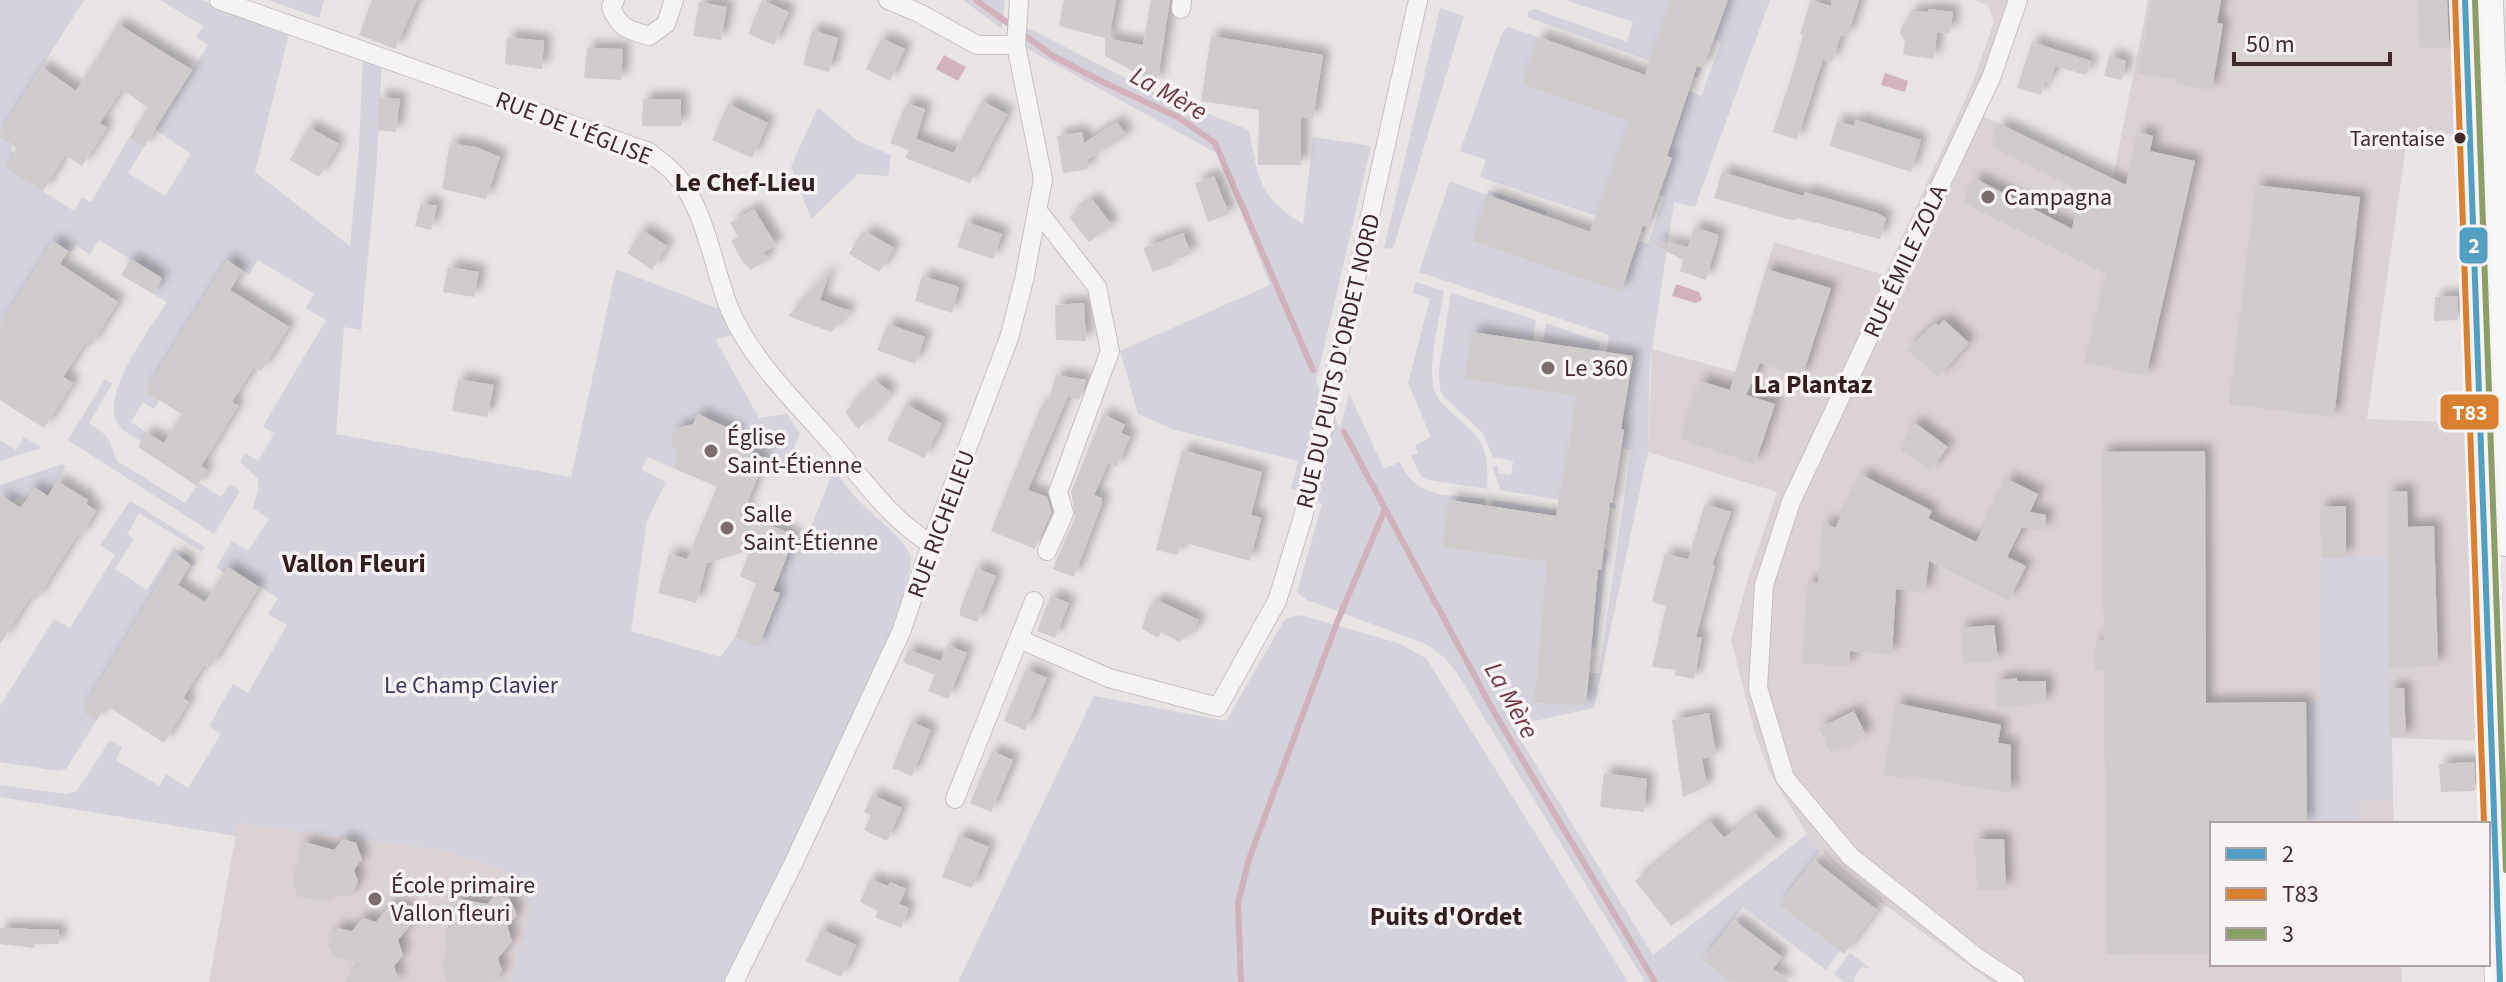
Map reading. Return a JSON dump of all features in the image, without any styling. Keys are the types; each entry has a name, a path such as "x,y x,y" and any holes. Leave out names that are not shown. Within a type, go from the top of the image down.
{"main road":[{"path":"2465,0 2475,260 2495,537 2506,575"},
{"path":"2488,0 2497,299 2495,537 2500,982"},
{"path":"2468,121 2493,161"},
{"path":"2475,260 2497,299"}],"street":[{"name":"RUE DE L'ÉGLISE","path":"219,0 649,152 675,173 699,213 730,310 777,382 863,483 908,529 931,544"},
{"path":"615,0 611,7 617,22 649,36 666,24 674,0"},
{"path":"888,0 977,45 1015,42"},
{"name":"RUE DU PUITS D'ORDET NORD","path":"1019,639 1109,678 1218,707 1277,601 1303,517 1418,0"},
{"name":"RUE ÉMILE ZOLA","path":"2015,982 1979,959 1850,856 1785,778 1758,688 1764,585 1791,502 1991,78 2018,0"},
{"name":"RUE RICHELIEU","path":"734,982 793,864 901,632 1009,338 1043,179 1015,42 1018,2"},
{"path":"1038,211 1097,287 1110,351 1058,492 1064,513 1047,551"},
{"path":"955,799 1034,601"}],"shaded area":[{"path":"1973,0 2017,0 1975,112 2113,178 2148,0 2455,0 2460,134 2415,135 2405,152 2367,419 2471,423 2484,741 2390,738 2394,822 2210,822 2210,966 2401,966 2402,982 1992,982 1837,868 1807,834 1770,773 1755,734 1731,640 1777,492 1648,452 1652,349 1736,372 1774,242 1885,275 1973,82 1994,22 1988,5"},
{"path":"944,55 966,67 958,81 936,69"},
{"path":"1885,73 1908,81 1905,92 1881,85"},
{"path":"1676,284 1699,292 1702,300 1696,303 1672,296"},
{"name":"École primaire Vallon fleuri","path":"238,823 441,850 499,868 521,889 531,909 510,982 209,982"}],"green space":[{"path":"0,0 84,0 0,133"},
{"name":"Le Champ Clavier","path":"160,0 201,0 290,30 255,172 350,246 363,54 382,61 376,174 361,330 344,327 336,434 571,477 616,269 719,309 735,335 715,339 759,418 787,414 800,434 785,468 734,445 739,433 698,415 692,427 683,426 674,433 672,446 679,455 673,468 648,457 641,470 666,482 647,521 631,631 720,657 735,637 758,646 773,591 795,536 806,540 834,469 856,498 906,548 910,555 907,581 868,684 779,875 723,982 510,982 531,909 521,889 499,868 441,850 238,823 236,836 0,797 0,785 67,794 77,791 110,740 122,747 116,760 159,786 166,774 188,788 221,734 209,726 233,684 248,693 287,625 268,614 278,598 228,567 224,573 216,567 232,541 248,551 269,519 253,508 258,479 240,462 245,453 258,461 274,434 263,426 326,320 306,308 314,294 258,260 249,274 227,261 145,392 159,401 154,409 143,402 131,422 147,433 142,442 119,425 114,409 121,378 167,302 153,294 161,278 99,240 90,255 76,245 71,252 53,241 0,326 0,137 13,146 10,151 14,153 6,167 74,211 82,197 91,202 129,138 144,147 128,173 165,196 191,154 155,129 208,45 196,37 203,26"},
{"path":"268,0 324,0 319,18"},
{"path":"963,0 1005,0 1002,29"},
{"path":"1565,0 1671,0 1654,50 1703,68 1698,78 1527,17 1529,11 1535,9 1627,42 1633,22"},
{"path":"1722,0 1770,0 1695,207 1674,202 1650,363 1648,452 1594,708 1512,726 1653,955 1807,834 1821,850 1779,905 1840,951 1826,970 1743,907 1703,960 1731,982 1645,982 1445,658 1426,644 1307,600 1297,592 1322,504 1291,488 1298,461 1172,429 1138,414 1120,351 1270,285 1218,154 1026,48 1026,27 1153,92 1249,130 1263,185 1277,205 1303,224 1313,137 1371,146 1316,382 1340,429 1349,393 1384,469 1400,462 1415,483 1424,489 1485,499 1484,505 1449,500 1442,547 1601,570 1604,550 1608,551 1596,649 1591,648 1595,598 1544,593 1534,703 1585,706 1589,673 1599,673 1631,450 1621,447 1624,430 1572,423 1560,494 1616,504 1616,509 1500,490 1493,467 1498,465 1498,473 1511,475 1513,461 1493,457 1483,433 1442,395 1439,369 1451,293 1536,320 1533,341 1472,332 1464,379 1625,403 1607,352 1609,335 1419,272 1450,181 1487,195 1489,190 1547,211 1545,216 1488,196 1472,241 1621,292 1635,248 1615,233 1648,244 1664,197 1658,195 1599,209 1647,227 1645,232 1480,177 1486,160 1460,151 1502,33 1508,27 1539,37 1523,83 1688,91 1701,96 1721,43 1714,39 1727,2"},
{"path":"1440,8 1464,16 1393,249 1384,248"},
{"path":"818,107 856,140 891,155 888,176 858,174 811,219 791,166"},
{"path":"1416,282 1444,291 1433,355 1434,390 1440,401 1481,443 1487,462 1487,489 1428,480 1421,476 1411,456 1418,453 1415,446 1431,437 1408,383 1430,299 1413,293"},
{"path":"1546,323 1600,342 1599,351 1543,343"},
{"path":"105,379 112,384 89,423 109,440 117,461 185,503 199,483 221,497 230,484 237,488 239,493 214,534 68,440"},
{"path":"24,437 42,448 0,461 0,440 16,450"},
{"path":"62,464 66,466 48,496 34,488 25,502 17,498 13,503 0,495 0,485"},
{"path":"1492,500 1576,513 1575,519 1491,506"},
{"path":"130,501 205,547 202,552 139,513 127,534 134,539 115,569 147,590 174,547 197,562 193,566 176,555 97,720 66,769 58,771 0,762 0,706 54,619 70,628 115,555 100,545"},
{"path":"2389,555 2393,800 2359,801 2359,822 2307,822 2306,702 2320,702 2321,557"},
{"path":"1300,615 1398,643 1426,658 1628,982 958,982 1094,696 1226,721 1285,619"},
{"path":"1850,953 1871,969 1862,967 1853,979 1856,982 1844,982 1834,974"}],"building":[{"path":"372,0 417,0 395,49 359,35"},
{"path":"762,0 789,12 774,45 748,34"},
{"path":"1064,0 1116,0 1109,39 1143,45 1151,0 1170,0 1157,84 1105,56 1105,38 1059,26"},
{"path":"1671,0 1728,0 1703,68 1697,66 1667,156 1672,158 1647,227 1643,225 1621,292 1472,241 1488,195 1590,232 1630,121 1522,84 1539,37 1645,75"},
{"path":"1811,0 1831,6 1832,0 1859,0 1847,37 1841,35 1832,62 1823,59 1797,140 1773,132"},
{"path":"2152,0 2221,0 2217,23 2223,24 2212,90 2176,84 2176,79 2138,74"},
{"path":"2418,0 2447,0 2449,48 2419,48"},
{"path":"699,2 727,7 721,40 693,36"},
{"path":"1928,9 1953,12 1950,33 1937,32 1934,59 1903,55 1905,41 1900,33 1910,11 1928,12"},
{"path":"118,24 192,70 144,147 129,138 148,108 122,89 100,123 107,128 82,166 65,155 43,191 5,167 17,148 0,137 0,133 42,67 76,91"},
{"path":"812,30 838,38 829,72 803,65"},
{"path":"1211,36 1323,55 1313,119 1301,117 1301,165 1258,165 1259,110 1201,101"},
{"path":"507,37 544,41 542,69 505,64"},
{"path":"881,38 905,49 890,81 866,69"},
{"path":"2032,42 2091,61 2086,75 2055,66 2049,83 2045,81 2041,95 2017,88"},
{"path":"587,48 623,49 621,80 584,78"},
{"path":"2109,56 2126,61 2122,80 2104,76"},
{"path":"379,97 400,99 396,132 377,130"},
{"path":"643,99 681,99 681,126 642,126"},
{"path":"982,101 1007,114 970,183 905,158 909,150 890,143 906,103 925,109 916,139 954,153"},
{"path":"728,104 768,123 752,158 712,140"},
{"path":"1856,120 1921,140 1911,172 1830,146 1837,121 1854,126"},
{"path":"1117,122 1127,136 1087,160 1089,169 1063,173 1057,136 1082,132 1084,143"},
{"path":"2000,124 2126,185 2138,132 2153,136 2150,151 2195,161 2146,376 2085,362 2106,274 1963,203 1976,179 2072,229 2080,191 1990,146"},
{"path":"309,127 339,144 319,177 290,160"},
{"path":"450,143 476,147 500,157 486,199 442,189"},
{"path":"1722,172 1803,196 1805,192 1877,213 1886,218 1880,239 1797,218 1787,219 1714,198"},
{"path":"1214,176 1229,214 1208,222 1195,183"},
{"path":"2256,185 2360,197 2334,417 2229,404"},
{"path":"1092,199 1112,225 1089,242 1069,217"},
{"path":"421,203 437,206 431,230 415,226"},
{"path":"754,209 776,245 764,252 768,259 751,270 731,241 738,237 730,223"},
{"path":"966,222 1002,234 993,259 957,247"},
{"path":"1694,227 1719,235 1706,280 1680,271 1683,260 1655,245 1655,242 1688,247"},
{"path":"642,230 667,246 652,270 627,253"},
{"path":"867,232 894,248 879,272 849,254 857,240 860,241"},
{"path":"1183,233 1191,254 1153,272 1143,248"},
{"path":"53,241 68,251 60,264 118,302 90,347 85,343 63,377 73,383 44,428 0,400 0,326"},
{"path":"131,259 162,278 153,294 121,275"},
{"path":"227,260 242,270 230,290 289,327 261,371 254,367 232,402 238,406 201,466 207,470 197,486 138,447 147,433 164,443 182,414 145,392"},
{"path":"448,267 479,272 474,297 443,292"},
{"path":"1766,269 1831,288 1802,377 1760,363 1746,395 1775,404 1755,464 1680,439 1700,381 1730,390"},
{"path":"830,270 820,300 850,311 831,332 788,316"},
{"path":"922,276 959,287 952,313 915,301"},
{"path":"2458,296 2458,320 2434,321 2435,297"},
{"path":"1084,303 1086,341 1056,340 1055,305"},
{"path":"1944,320 1969,343 1938,377 1907,350 1935,323 1938,326"},
{"path":"888,324 925,337 915,364 877,350"},
{"path":"1472,332 1633,356 1621,429 1624,430 1601,570 1598,570 1586,706 1534,703 1547,562 1442,547 1449,500 1556,516 1577,396 1464,379"},
{"path":"1056,375 1086,380 1079,400 1068,396 1028,490 1047,497 1051,512 1035,549 991,531 1042,404 1047,406"},
{"path":"458,379 494,385 487,417 452,411"},
{"path":"876,381 891,393 858,429 845,412"},
{"path":"906,404 942,424 924,458 887,440"},
{"path":"698,414 739,433 734,445 765,458 743,513 795,536 773,591 780,593 758,647 735,637 756,584 740,576 750,550 707,563 696,603 658,593 669,554 687,559 717,487 673,468 679,455 672,446 672,435 680,427 693,424"},
{"path":"1103,414 1125,425 1121,433 1130,437 1117,467 1108,463 1094,495 1102,498 1101,506 1074,577 1053,569 1075,517 1071,492"},
{"path":"1915,423 1948,447 1930,471 1901,450 1910,438 1906,435"},
{"path":"1182,450 1262,472 1251,515 1261,518 1250,561 1182,542 1177,555 1156,550"},
{"path":"2205,451 2206,703 2306,702 2307,822 2210,822 2210,953 2106,954 2104,670 2095,670 2096,640 2104,641 2102,452"},
{"path":"1862,475 1932,511 1928,518 1976,542 2007,479 2038,494 2030,512 2046,515 2044,531 2022,527 2007,557 2026,566 2009,600 1929,561 1925,593 1896,589 1892,654 1850,651 1849,666 1802,663 1808,582 1818,583 1823,522 1835,528"},
{"path":"57,481 88,500 86,504 96,511 36,600 30,597 0,644 0,495 21,508 34,487 48,496"},
{"path":"2407,491 2408,527 2434,526 2438,665 2389,668 2388,492"},
{"path":"1705,504 1731,512 1712,565 1715,566 1696,637 1702,638 1694,679 1675,675 1676,670 1652,667 1666,606 1652,602 1665,554 1688,559"},
{"path":"2346,506 2346,557 2321,557 2320,507"},
{"path":"176,554 190,564 178,585 205,602 228,567 259,587 210,668 205,664 183,698 189,702 164,743 106,705 97,720 82,711"},
{"path":"976,568 996,576 977,622 960,616"},
{"path":"1051,596 1069,603 1055,638 1037,631"},
{"path":"1159,601 1199,620 1193,632 1179,642 1161,632 1158,638 1142,629 1148,608"},
{"path":"1994,625 1998,660 1963,664 1960,628"},
{"path":"947,645 967,653 948,699 928,691 935,675 903,662 908,650 941,661"},
{"path":"1026,669 1047,678 1025,730 1004,721"},
{"path":"2017,678 2017,681 2046,681 2046,702 1997,708 1995,681"},
{"path":"2390,688 2404,688 2406,737 2390,738"},
{"path":"1896,703 2001,725 1998,743 2011,745 2011,793 1907,775 1907,779 1884,775"},
{"path":"1854,711 1866,735 1830,752 1819,728"},
{"path":"1709,713 1716,755 1702,759 1707,786 1683,797 1672,720"},
{"path":"911,722 931,730 912,776 892,768"},
{"path":"992,751 1013,760 991,812 970,803"},
{"path":"2474,762 2475,791 2441,792 2439,764"},
{"path":"1604,773 1647,779 1644,812 1600,807"},
{"path":"872,795 902,808 887,841 864,830 871,815 864,812"},
{"path":"1755,813 1779,842 1671,926 1635,881 1710,821 1724,838"},
{"path":"959,835 989,847 972,888 942,877"},
{"path":"343,839 356,843 362,859 354,870 358,882 349,897 333,894 322,902 297,896 292,880 301,866 297,854 305,842 334,850"},
{"path":"1975,839 2004,839 2006,889 1977,889"},
{"path":"1814,860 1877,910 1844,954 1779,905"},
{"path":"870,879 888,886 890,882 906,889 899,904 909,908 901,928 875,917 878,911 860,902"},
{"path":"495,896 509,898 517,915 507,926 512,941 498,958 502,971 494,982 448,982 441,963 450,956 444,936 453,926 448,910 458,899 487,904"},
{"path":"390,905 406,908 412,923 398,940 403,955 394,966 399,982 345,982 360,963 333,956 327,942 337,928 352,931 363,918 376,922"},
{"path":"1734,920 1782,957 1773,969 1790,982 1731,982 1702,960"},
{"path":"0,928 59,930 59,944 34,944 34,948 0,944"},
{"path":"821,929 856,945 841,977 806,961"}],"waterway":[{"name":"La Mère","path":"976,0 1053,56 1178,117 1215,143 1313,370"},
{"name":"La Mère","path":"1344,432 1494,712 1655,982"},
{"path":"1241,982 1238,903 1249,859 1338,620 1385,509"}],"transit line":[{"name":"T83","path":"2455,0 2484,822"},
{"name":"2","path":"2465,0 2500,982"},
{"name":"3","path":"2475,0 2506,870"}],"place":[{"name":"Tarentaise","path":"2460,138"},
{"name":"Campagna","path":"1988,197"},
{"name":"Le 360","path":"1548,368"},
{"name":"Église Saint-Étienne","path":"711,451"},
{"name":"Salle Saint-Étienne","path":"727,528"},
{"name":"École primaire Vallon fleuri","path":"375,899"}],"district":[{"name":"Le Chef-Lieu","path":"745,182"},
{"name":"La Plantaz","path":"1813,384"},
{"name":"Vallon Fleuri","path":"354,563"},
{"name":"Puits d'Ordet","path":"1446,916"}]}
